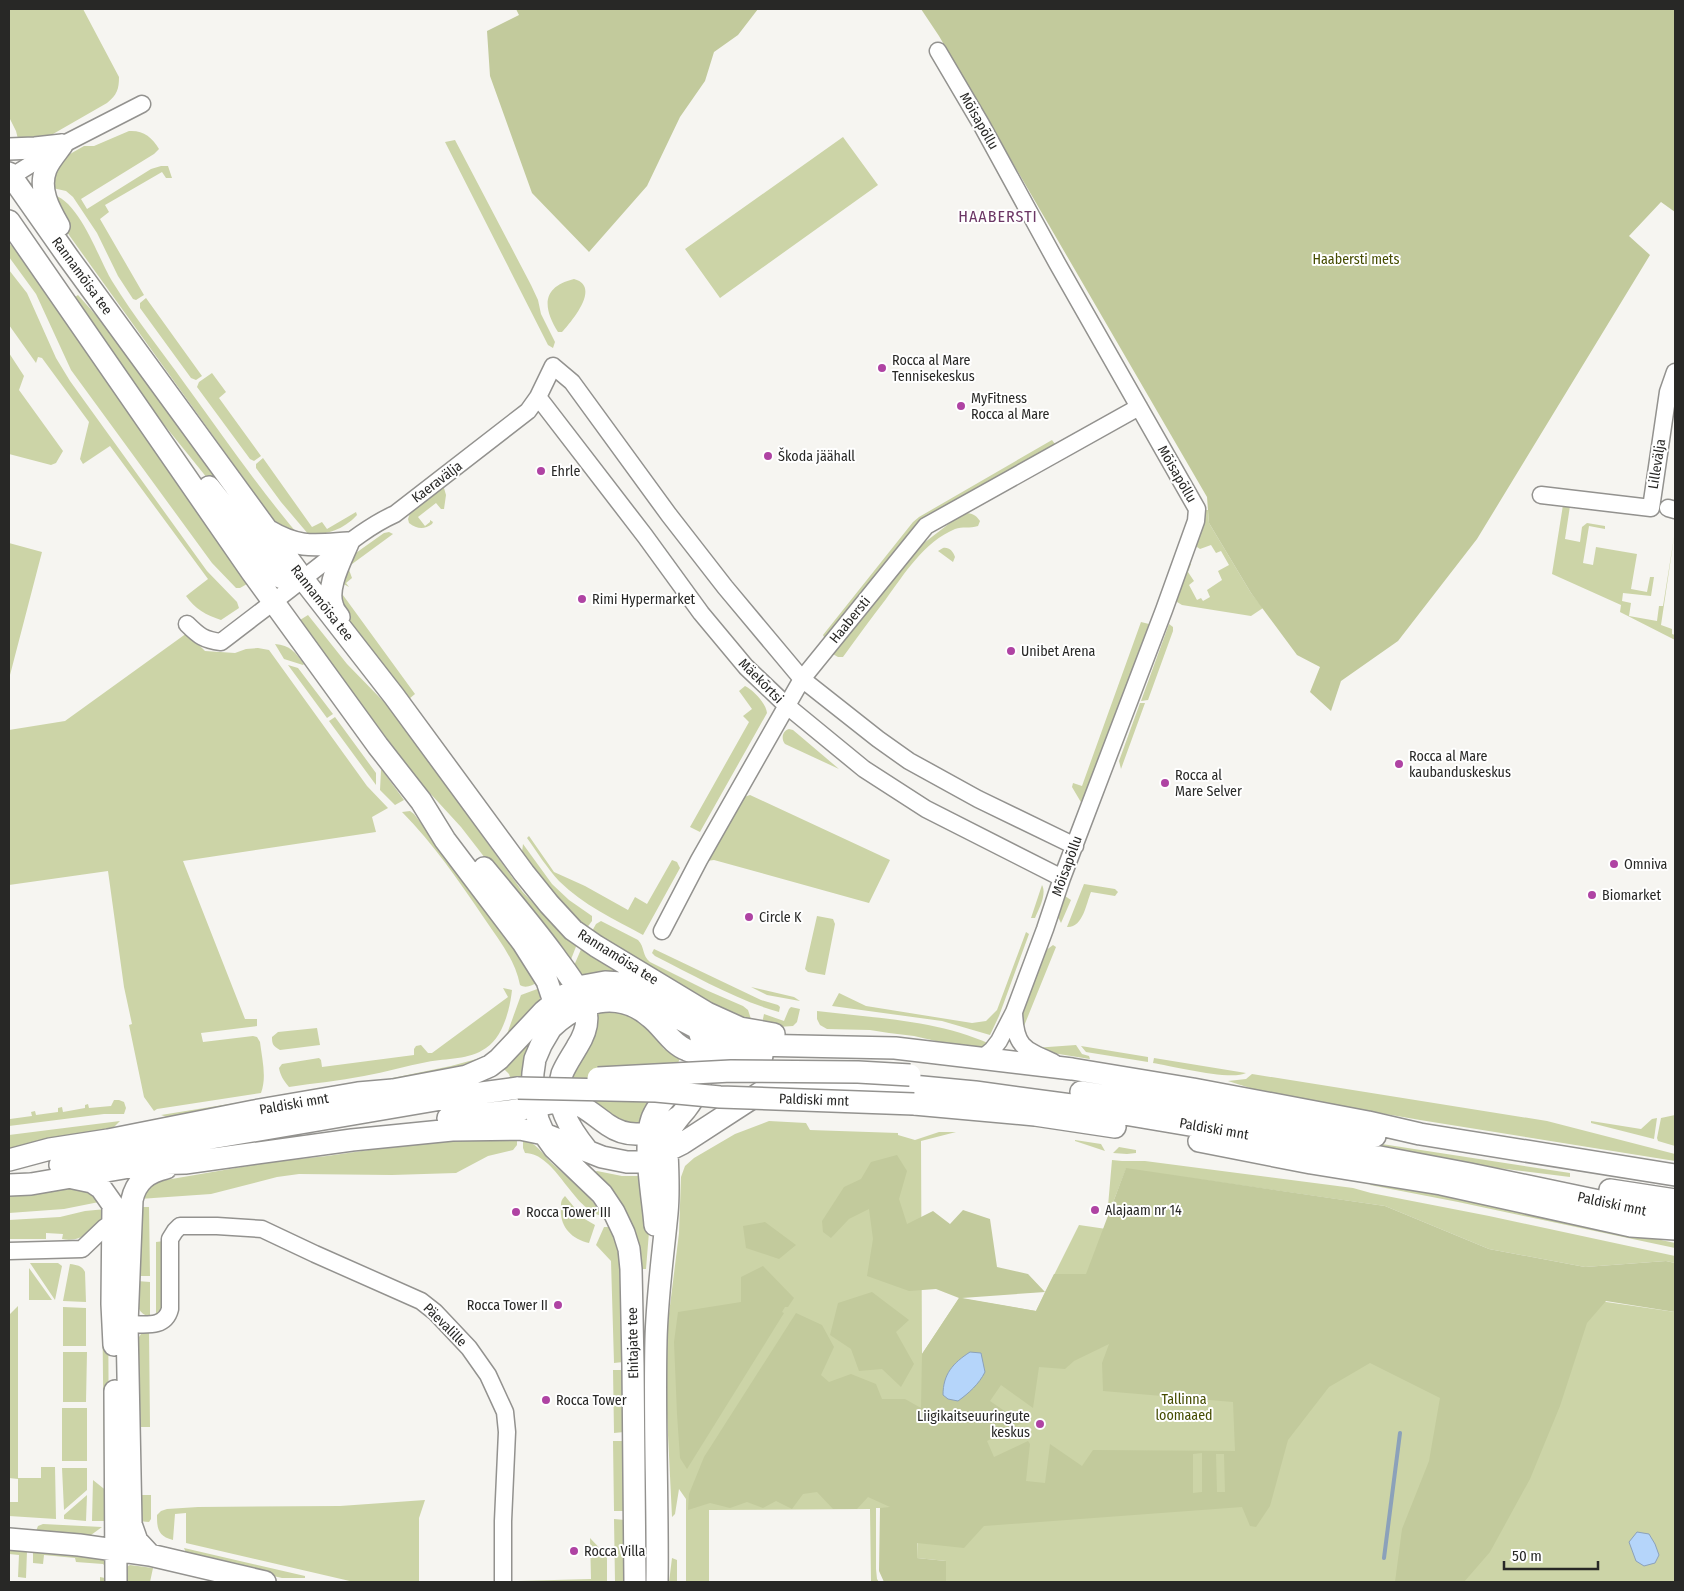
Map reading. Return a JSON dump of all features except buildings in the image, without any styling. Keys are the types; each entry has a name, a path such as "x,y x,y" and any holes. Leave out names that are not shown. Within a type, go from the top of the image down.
{"main road":[{"path":"9,149 62,145"},
{"path":"62,145 46,169 43,191 49,210 64,235 68,257"},
{"name":"Rannamõisa tee","path":"10,176 303,579 394,696 524,873 573,930 596,946 720,1020 760,1032 783,1036 889,1040 932,1053"},
{"name":"Rannamõisa tee","path":"9,221 142,415 274,602 378,746 421,801 445,840 523,943 547,981 554,1002"},
{"path":"9,237 29,250"},
{"path":"142,415 206,483 280,577 291,582 303,579"},
{"path":"267,530 293,543 317,546 348,543 332,583 331,594 333,608 346,626 348,638"},
{"path":"421,801 455,832 536,931 581,997 587,1014 586,1029 562,1074 560,1085 561,1102 568,1124 588,1151"},
{"path":"544,1134 535,1107 532,1088 535,1059 540,1045 551,1028 591,984 605,982 622,983 641,989 670,1008 695,1052 705,1063 699,1087 690,1104 668,1135 661,1157"},
{"path":"661,1157 648,1134 654,1113 674,1090 685,1065 703,1040 687,1006 674,993"},
{"path":"581,997 611,1001 638,1008 651,1017 670,1038 695,1052 716,1057 780,1056 801,1053 888,1056 932,1053"},
{"name":"Paldiski mnt","path":"9,1160 50,1149 108,1140 254,1111 358,1093 394,1090 467,1076 490,1066 554,1002 581,997"},
{"path":"551,1028 555,1014 554,1002"},
{"name":"Paldiski mnt","path":"676,1017 720,1040 752,1045 863,1046 1072,1069 1193,1089 1368,1122 1420,1134 1675,1175"},
{"name":"Paldiski mnt","path":"9,1179 73,1169 398,1107 518,1088 612,1076 731,1071 858,1072 1031,1085 1366,1136 1420,1134"},
{"name":"Paldiski mnt","path":"9,1166 73,1169 185,1163 352,1140 460,1130 520,1129 544,1134 602,1157 627,1162 661,1157 763,1091 795,1082 827,1081 910,1086 1028,1098 1380,1157 1675,1217"},
{"name":"Paldiski mnt","path":"518,1088 639,1091 720,1097 914,1104 1034,1115 1112,1126 1311,1163 1440,1184 1631,1226 1675,1229"},
{"path":"352,1140 396,1124 515,1111 561,1102 580,1105 617,1130 633,1134 648,1134 667,1126 682,1114"},
{"name":"Ehitajate tee","path":"544,1134 562,1156 602,1194 617,1218 629,1249 633,1365 635,1582"},
{"name":"Ehitajate tee","path":"658,1582 657,1298 667,1212 661,1157"},
{"path":"116,1582 115,1352 112,1304 121,1227 137,1184 151,1173 185,1163"},
{"path":"73,1169 101,1188 108,1196 121,1227 127,1324 131,1524 137,1542 150,1555"},
{"name":"Paldiski mnt","path":"9,1185 31,1184 73,1169"},
{"path":"1470,1174 1574,1184 1675,1200"},
{"path":"9,1539 150,1555 258,1581"}],"street":[{"name":"Mõisapõllu","path":"938,51 1197,509 1196,521 1164,610 1062,878 1014,1012 1000,1041 980,1060"},
{"path":"10,176 62,145 142,104"},
{"name":"Kaeravälja","path":"187,624 197,634 208,640 221,642 348,543 376,522 394,514 528,411 538,397 553,366 572,382 664,508 725,587 802,679"},
{"name":"Lillevälja","path":"1541,495 1651,508 1668,392 1675,372"},
{"name":"Mäekõrtsi","path":"538,397 645,536 701,613 746,667 786,705 864,769 926,809 1062,878"},
{"name":"Haabersti","path":"662,931 698,860 802,679 926,526 1139,407"},
{"path":"802,679 878,739 909,760 978,799 1075,846"},
{"name":"Mõisapõllu","path":"1014,1012 1015,1030 1019,1042 1033,1054 1072,1069"},
{"name":"Päevalille","path":"127,1324 160,1323 169,1315 170,1239 180,1226 262,1229 421,1301 470,1348 488,1376 505,1412 507,1432 503,1521 503,1582"},
{"path":"9,1251 82,1249 105,1227 121,1227"}],"green space":[{"path":"9,9 83,9 119,77 118,88 113,97 107,103 46,138 19,143 16,131 9,117"},
{"path":"516,9 758,9 738,35 714,52 705,81 680,117 647,186 589,252 532,193 490,76 487,31 519,15"},
{"name":"Haabersti mets","path":"921,9 1675,9 1675,212 1661,202 1629,236 1650,255 1477,539 1398,641 1341,681 1331,711 1310,692 1320,667 1297,655 1251,593 1209,523 1207,497 939,36"},
{"path":"129,131 147,135 159,149 154,154 81,199 87,209 151,169 168,166 172,178 166,178 162,172 105,205 109,212 100,219 144,295 136,300 133,299 118,276 97,233 73,197 66,191 48,187 63,158 84,146 94,146"},
{"path":"843,137 878,185 720,298 685,249"},
{"path":"455,140 531,285 538,300 541,314 555,342 553,348 548,345 445,142"},
{"path":"50,194 60,198 79,217 112,281 129,308 257,482 302,539 280,529 69,235 61,223"},
{"path":"9,243 247,584 236,588 212,563 71,370 36,294 9,257"},
{"path":"9,270 27,293 56,358 70,381 207,571 237,602 239,608 221,620 201,611 186,596 208,579 110,446 83,464 80,459 89,422 42,358 38,357 36,363 9,325"},
{"path":"574,279 582,283 585,289 585,296 572,320 562,332 558,332 548,307 550,293 555,287"},
{"path":"78,295 118,340 244,517 241,520 149,406 75,297"},
{"path":"146,298 202,376 196,380 191,378 140,308 140,303"},
{"path":"9,353 24,376 19,390 63,451 56,463 51,465 9,454"},
{"path":"212,373 226,392 219,398 261,456 254,461 250,459 197,387 199,382"},
{"path":"1052,440 1055,444 1052,447 929,515 826,637 824,637 823,635 913,522"},
{"path":"263,458 312,527 322,522 327,529 356,512 357,515 341,528 323,534 309,535 256,468 256,464"},
{"path":"444,488 446,495 444,509 441,509 436,503 418,517 425,526 430,520 433,522 432,524 420,528 409,523 410,513"},
{"path":"1563,505 1570,506 1565,539 1580,542 1582,527 1587,523 1605,526 1605,529 1589,526 1583,563 1593,565 1596,547 1637,554 1631,589 1647,592 1650,577 1654,577 1651,596 1623,593 1622,601 1631,603 1629,616 1657,621 1659,606 1663,606 1675,531 1661,625 1672,629 1675,640 1620,612 1621,605 1552,574"},
{"path":"1206,510 1208,510 1209,523 1251,593 1263,608 1251,616 1182,605 1175,598 1188,561 1191,564 1188,572 1194,581 1189,585 1197,600 1201,598 1203,601 1210,597 1207,590 1222,580 1218,571 1229,565 1221,551 1216,553 1211,545 1200,549 1194,545"},
{"path":"963,513 975,515 980,521 978,526 955,529 934,542 908,569 843,657 838,657 831,653 920,546"},
{"path":"389,532 393,534 348,567 352,578 346,583 349,587 338,581 353,555 384,533"},
{"path":"9,543 42,552 10,675 9,675"},
{"path":"943,548 949,549 953,553 955,557 953,562 938,551"},
{"path":"340,591 415,694 409,699 341,612"},
{"path":"308,615 347,664 399,720 522,891 545,916 577,944 570,962 461,827 417,779 305,628 300,620"},
{"path":"1141,622 1149,624 1082,804 1072,787 1073,783 1082,786"},
{"path":"1169,624 1173,627 1173,631 1148,700 1141,701"},
{"path":"187,633 205,651 235,653 246,649 258,648 269,650 367,786 388,808 372,817 376,832 183,861 245,1019 257,1019 257,1026 201,1033 203,1042 257,1037 260,1042 264,1081 261,1093 154,1111 144,1097 129,1025 132,1024 124,987 108,871 9,885 9,730 65,721"},
{"path":"275,644 292,650 304,664 284,659"},
{"path":"288,665 298,668 333,714 327,718"},
{"path":"745,686 759,697 767,713 700,832 690,827 749,722 743,716 752,709 739,691"},
{"path":"1140,703 1145,703 1121,769 1119,761"},
{"path":"335,717 376,773 376,785 329,721"},
{"path":"789,729 793,730 839,769 785,744 783,735"},
{"path":"381,770 404,800 395,805 380,790"},
{"path":"750,795 890,860 869,903 714,860 707,861 741,798"},
{"path":"410,811 513,941 539,982 527,987 520,985 510,958 465,890 424,836 402,812"},
{"path":"529,836 554,872 585,886 628,910 635,897 647,904 672,860 677,862 680,868 643,935 599,911 568,890 546,865 527,838"},
{"path":"523,844 552,884 569,900 592,916 592,921 586,929 543,882 522,852"},
{"path":"1084,884 1115,889 1118,892 1115,896 1091,892 1080,920 1077,924 1067,927"},
{"path":"1042,885 1044,893 1042,902 1035,918 1031,918"},
{"path":"1065,896 1071,900 1061,923 1058,917"},
{"path":"817,916 833,919 835,924 825,975 808,972 805,969"},
{"path":"601,921 638,940 650,962 743,1006 748,1010 751,1019 733,1016 706,1002 661,972 591,933 596,924"},
{"path":"1026,932 1029,934 999,1016 990,1035 942,1021 832,1006 839,993 866,1006 972,1023 986,1021 997,1010"},
{"path":"1053,945 1056,947 1022,1031 1022,1009 1045,951"},
{"path":"582,947 622,974 581,981 573,968"},
{"path":"654,949 761,1000 778,1005 780,1007 779,1012 747,1001 700,979 655,956 652,953"},
{"path":"751,987 794,997 800,1001 767,995"},
{"path":"503,988 512,990 505,1022 492,1043 472,1055 427,1062 355,1078 289,1087 280,1073 279,1068 282,1064 319,1058 322,1067 414,1055 416,1046 421,1045 428,1053 432,1053 508,997"},
{"path":"540,988 540,1002 500,1044 507,1034 521,995"},
{"path":"791,1007 800,1009 797,1022 793,1026 778,1027 762,1024 764,1014 784,1021"},
{"path":"596,1011 621,1012 636,1019 648,1028 664,1049 680,1058 671,1081 639,1128 634,1128 576,1101 571,1075 590,1046 595,1030"},
{"path":"817,1011 927,1025 970,1036 990,1044 984,1048 971,1049 914,1036 870,1030 827,1029 820,1025 817,1019"},
{"path":"317,1028 320,1045 280,1050 274,1046 272,1037 278,1032"},
{"path":"526,1044 528,1049 520,1088 521,1101 518,1102 509,1074 500,1065"},
{"path":"1076,1045 1082,1054 1089,1056 1090,1059 1040,1051 1034,1048"},
{"path":"1081,1046 1148,1057 1148,1062 1086,1052"},
{"path":"484,1057 464,1071 300,1094 297,1092 363,1084 451,1066"},
{"path":"1154,1058 1246,1073 1228,1075 1201,1072 1153,1063"},
{"path":"1252,1074 1547,1121 1675,1154 1675,1161 1266,1093 1228,1081 1246,1079"},
{"path":"114,1100 124,1102 126,1108 124,1114 104,1114 9,1126 9,1115 10,1119 32,1116 31,1112 35,1111 36,1115 58,1112 58,1108 62,1107 63,1112 85,1108 85,1105 88,1104 89,1108 111,1106"},
{"path":"254,1100 251,1103 170,1118 161,1115"},
{"path":"1675,1115 1675,1146 1658,1141 1661,1118"},
{"path":"1657,1118 1654,1139 1591,1123 1591,1121 1641,1129 1652,1119"},
{"path":"120,1121 112,1129 9,1153 9,1135"},
{"name":"Tallinna loomaaed","path":"769,1121 806,1123 810,1130 898,1133 898,1135 915,1140 939,1132 956,1132 921,1141 922,1354 959,1298 1036,1311 1079,1225 1675,1312 1675,1582 946,1582 946,1561 917,1558 918,1508 876,1508 876,1569 879,1582 871,1582 870,1509 709,1510 709,1582 686,1582 686,1499 679,1489 675,1514 672,1517 666,1394 666,1338 679,1233 681,1177 685,1166 694,1158 735,1134"},
{"path":"1317,1134 1570,1173 1570,1177 1449,1162"},
{"path":"517,1138 517,1145 513,1150 488,1156 456,1173 392,1175 299,1174 277,1177 211,1194 139,1199 149,1185 160,1181 270,1162 431,1141"},
{"path":"523,1139 537,1147 581,1189 603,1216 592,1212 583,1204 546,1162 536,1156 525,1153"},
{"path":"1075,1141 1101,1144 1105,1151"},
{"path":"1119,1147 1136,1150 1136,1153 1113,1153"},
{"path":"897,1155 907,1171 899,1199 907,1224 933,1211 950,1224 963,1210 990,1219 997,1267 1028,1274 1045,1292 1054,1274 1086,1274 1126,1168 1385,1206 1489,1249 1585,1267 1666,1261 1675,1263 1675,1312 1606,1301 1587,1323 1560,1406 1530,1479 1490,1552 1464,1582 1395,1582 1402,1529 1429,1461 1440,1398 1370,1363 1329,1387 1288,1440 1270,1506 1256,1527 1250,1526 1242,1507 984,1526 964,1548 917,1543 917,1558 946,1561 946,1582 884,1582 879,1571 880,1508 890,1507 868,1497 857,1509 833,1509 817,1492 803,1494 792,1509 776,1501 763,1508 747,1502 730,1508 710,1503 688,1510 689,1494 704,1457 796,1313 822,1325 834,1347 821,1375 829,1382 851,1374 876,1384 882,1399 905,1399 921,1408 922,1354 959,1298 936,1289 909,1291 867,1276 873,1239 869,1209 849,1219 831,1238 823,1232 822,1221 844,1187 861,1179 871,1162","holes":["1045,1292 1036,1311 962,1298","1109,1344 1102,1363 1103,1391 1233,1402 1235,1451 1093,1450 1082,1466 1050,1444 1045,1483 1026,1481 1030,1444 1028,1441 994,1457 987,1441 1022,1423 990,1401 1001,1385 1033,1408 1039,1367 1065,1369 1074,1361","1202,1453 1202,1492 1193,1493 1193,1454","1216,1454 1224,1454 1225,1492 1217,1492"]},
{"path":"1112,1160 1145,1161 1353,1188 1675,1256 1675,1263 1666,1261 1585,1267 1489,1249 1385,1206 1126,1169 1112,1205 1108,1206"},
{"path":"595,1172 622,1176 643,1176 649,1232 646,1269 640,1269 603,1180"},
{"path":"1372,1181 1522,1210 1675,1243 1675,1248 1370,1185"},
{"path":"75,1187 87,1188 104,1201 64,1209 9,1213 9,1196 28,1195"},
{"path":"565,1196 583,1218 595,1225 589,1243 572,1235 564,1226 561,1205"},
{"path":"137,1207 149,1207 150,1276 137,1276"},
{"path":"106,1209 96,1226 77,1239 62,1239 63,1234 46,1233 46,1239 9,1239 9,1220 60,1217 85,1211"},
{"path":"765,1222 796,1245 779,1259 746,1248 743,1226"},
{"path":"604,1227 609,1227 615,1240 621,1265 623,1362 614,1363 611,1261 596,1245"},
{"path":"164,1241 165,1308 156,1317 156,1242"},
{"path":"30,1263 58,1263 62,1266 55,1300"},
{"path":"70,1264 81,1267 85,1272 86,1302 63,1301"},
{"path":"763,1266 794,1298 788,1307 785,1307 782,1312 784,1313 687,1469 680,1458 677,1414 674,1342 678,1312 741,1302 741,1277"},
{"path":"29,1268 52,1300 29,1300"},
{"path":"137,1281 150,1282 150,1317 138,1308"},
{"path":"102,1282 108,1282 109,1471 106,1473 104,1471"},
{"path":"872,1292 909,1320 896,1332 914,1364 901,1387 882,1369 859,1371 851,1349 830,1335 838,1303"},
{"path":"18,1306 18,1478 41,1478 41,1467 55,1467 56,1519 9,1516 9,1502 18,1502 18,1479 9,1478 9,1315"},
{"path":"63,1307 86,1308 86,1346 63,1346"},
{"path":"149,1330 150,1427 137,1427 137,1340 141,1334"},
{"path":"63,1352 87,1352 86,1402 63,1402"},
{"path":"613,1370 621,1370 623,1372 624,1432 614,1433"},
{"path":"62,1408 87,1408 87,1461 62,1461"},
{"path":"613,1441 624,1441 625,1510 623,1511 614,1511"},
{"path":"62,1468 87,1468 87,1490 64,1510"},
{"path":"93,1480 108,1492 106,1521 92,1521"},
{"path":"87,1495 86,1521 64,1519 64,1515"},
{"path":"137,1495 151,1495 151,1519 149,1522 137,1521"},
{"path":"425,1500 419,1518 419,1582 354,1582 186,1543 186,1513 175,1514 173,1540 161,1534 157,1524 157,1515 167,1509 340,1506"},
{"path":"614,1519 625,1520 626,1582 615,1582"},
{"path":"43,1524 102,1527 91,1535 36,1531 38,1526"},
{"path":"590,1538 607,1556 607,1582 517,1582 591,1579"},
{"path":"184,1548 305,1576 305,1578 282,1578 191,1557 187,1555"},
{"path":"9,1550 27,1551 26,1578 18,1577 19,1555 9,1554"},
{"path":"33,1552 101,1558 108,1563 109,1582 100,1582 100,1577 105,1578 106,1567 103,1564 76,1562 75,1558 44,1555 43,1564 33,1563"},
{"path":"672,1558 677,1560 677,1582 669,1582"},
{"path":"130,1565 153,1568 150,1582 124,1582 126,1567"}],"water":[{"path":"970,1352 981,1353 985,1372 973,1388 958,1401 948,1399 943,1395 947,1375 959,1360"},
{"path":"1637,1532 1649,1534 1655,1544 1659,1555 1655,1563 1644,1566 1636,1561 1629,1542"}],"waterway":[{"path":"1384,1558 1400,1433"}],"place":[{"name":"Rocca al Mare Tennisekeskus","path":"882,368"},
{"name":"MyFitness Rocca al Mare","path":"961,406"},
{"name":"Škoda jäähall","path":"768,456"},
{"name":"Ehrle","path":"541,471"},
{"name":"Rimi Hypermarket","path":"582,599"},
{"name":"Unibet Arena","path":"1011,651"},
{"name":"Rocca al Mare kaubanduskeskus","path":"1399,764"},
{"name":"Rocca al Mare Selver","path":"1165,783"},
{"name":"Omniva","path":"1614,864"},
{"name":"Biomarket","path":"1592,895"},
{"name":"Circle K","path":"749,917"},
{"name":"Alajaam nr 14","path":"1095,1210"},
{"name":"Rocca Tower III","path":"516,1212"},
{"name":"Rocca Tower II","path":"558,1305"},
{"name":"Rocca Tower","path":"546,1400"},
{"name":"Liigikaitseuuringute keskus","path":"1040,1424"},
{"name":"Rocca Villa","path":"574,1551"}],"district":[{"name":"HAABERSTI","path":"998,216"}]}
